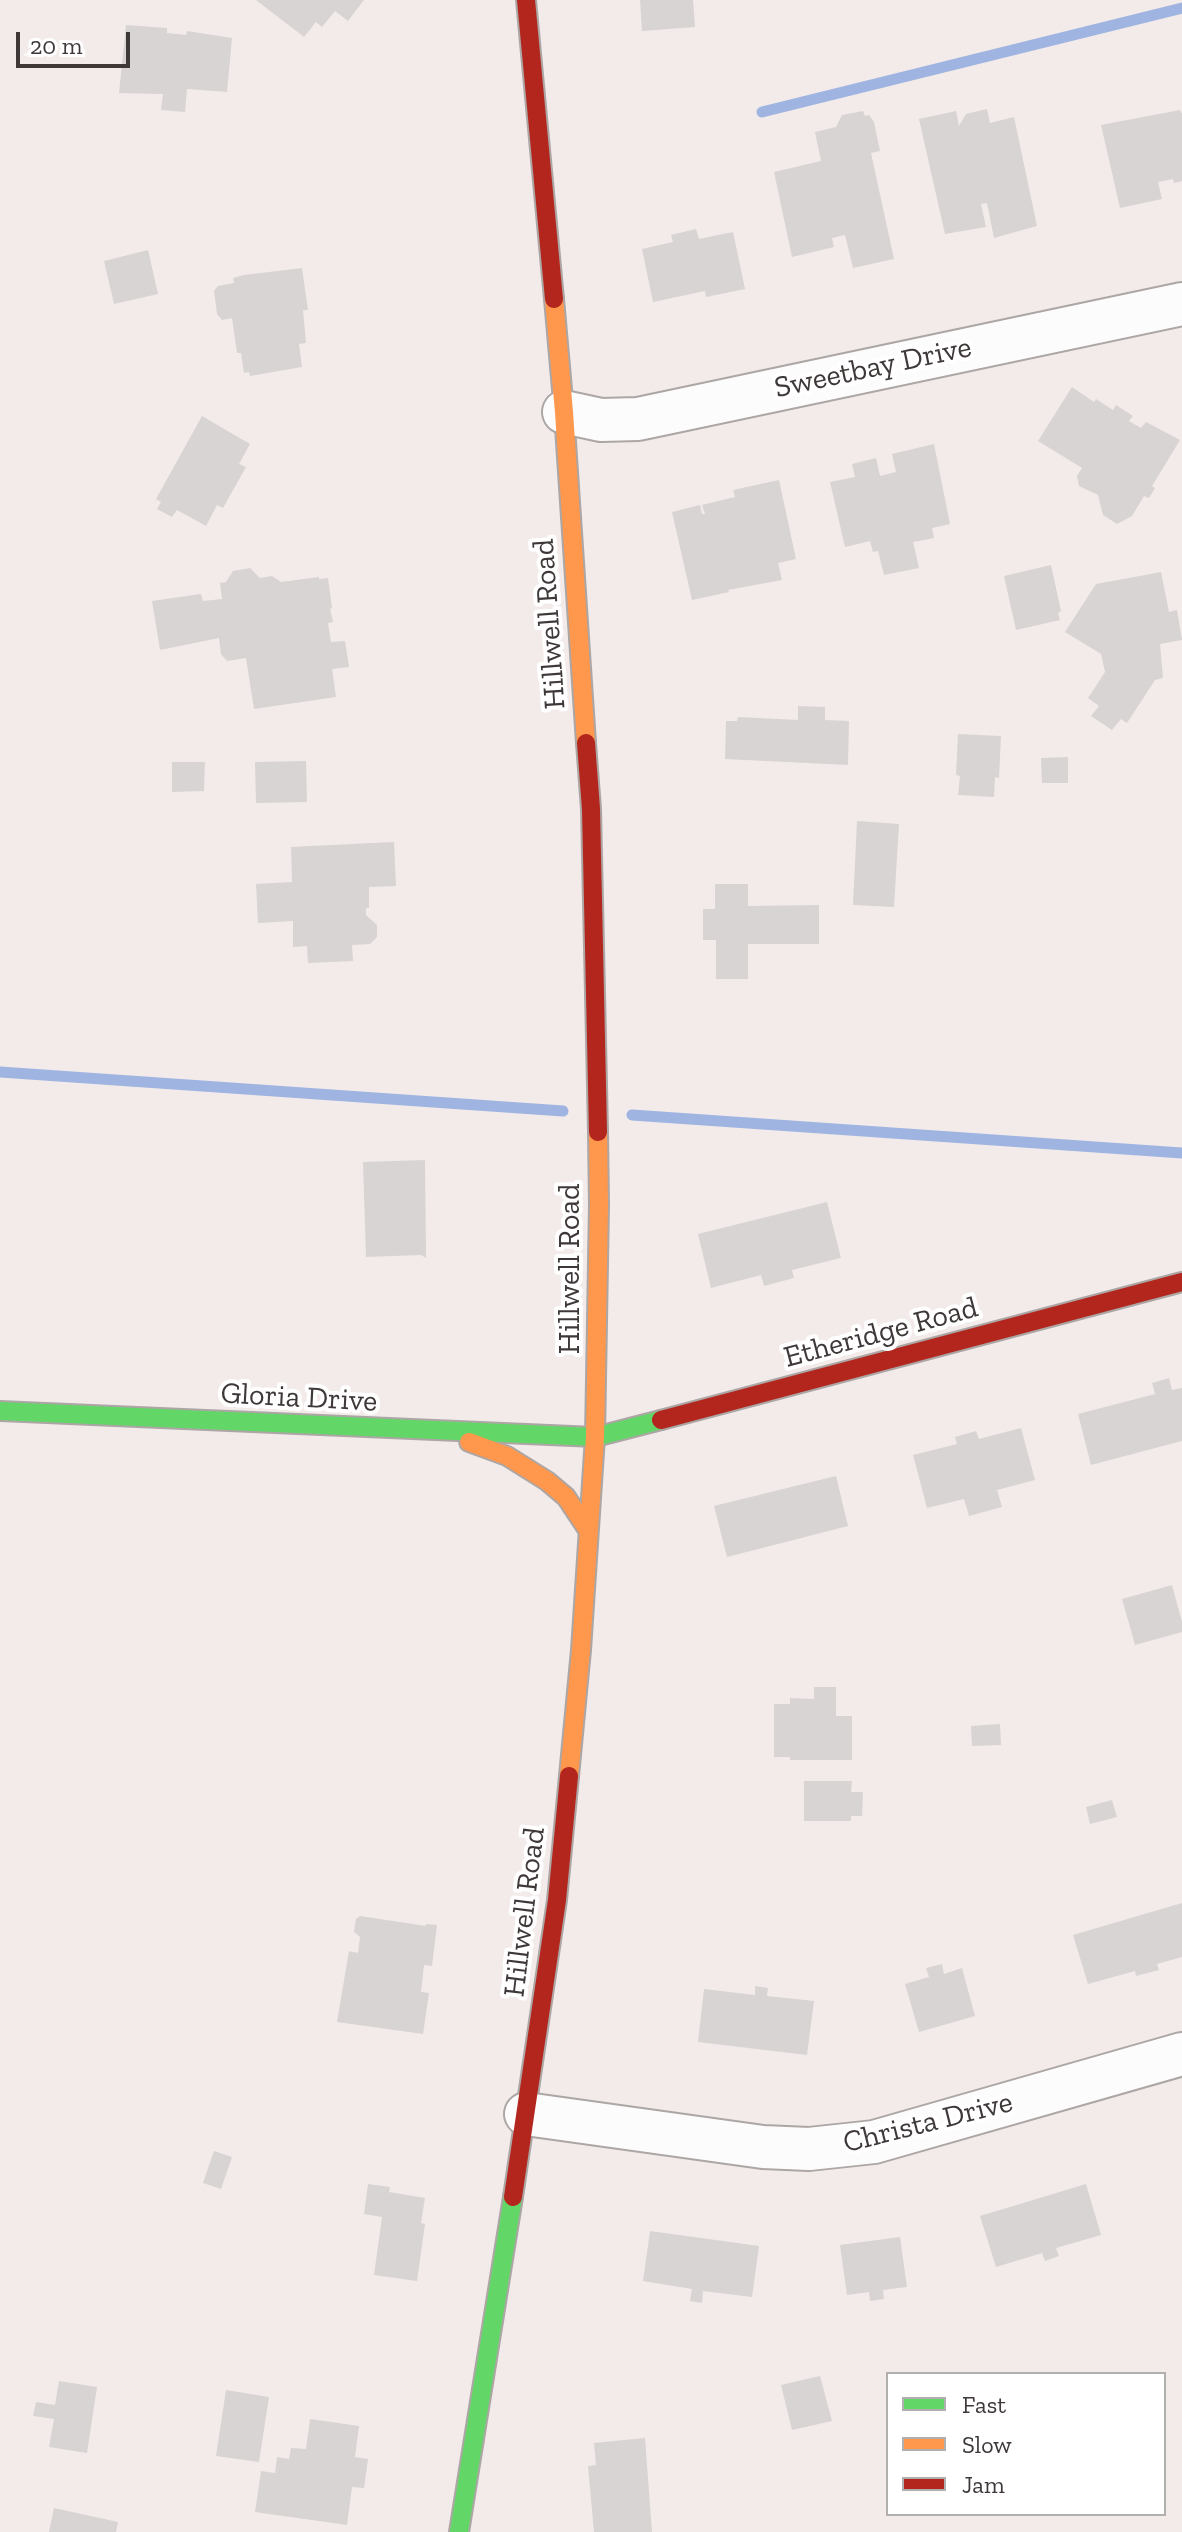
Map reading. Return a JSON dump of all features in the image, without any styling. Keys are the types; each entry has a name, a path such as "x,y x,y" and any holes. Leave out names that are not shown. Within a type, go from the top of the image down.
{"street":[{"name":"Hillwell Road","path":"459,2532 557,1900 581,1650 595,1437 599,1205 591,809 564,412 526,0"},
{"name":"Sweetbay Drive","path":"564,412 601,420 638,419 1182,304"},
{"name":"Etheridge Road","path":"595,1437 1182,1282"},
{"name":"Gloria Drive","path":"0,1411 595,1437"},
{"path":"444,1432 507,1456 547,1481 566,1497 588,1530"},
{"name":"Christa Drive","path":"526,2114 763,2147 809,2149 874,2142 1182,2054"}],"building":[{"path":"256,0 364,0 348,21 335,11 322,27 316,22 304,37"},
{"path":"640,0 693,0 695,27 642,31"},
{"path":"126,25 167,28 167,33 186,35 187,31 232,38 227,92 187,89 185,112 161,110 163,94 119,93"},
{"path":"987,109 990,123 1014,117 1037,226 994,238 987,203 981,204 986,227 945,234 919,119 956,111 959,126 966,114"},
{"path":"1180,110 1182,181 1158,182 1162,199 1120,208 1101,125"},
{"path":"863,111 874,122 880,151 871,153 894,259 853,268 845,235 832,238 834,247 792,257 774,172 821,161 815,132 836,127 842,115"},
{"path":"696,229 699,239 733,232 745,289 706,297 705,291 653,302 642,249 673,242 671,235"},
{"path":"148,250 158,294 114,304 104,261"},
{"path":"302,268 308,310 303,310 306,343 299,344 302,367 250,376 249,372 244,373 241,353 237,353 232,318 222,320 217,314 214,291 218,286 234,283 233,278 244,275"},
{"path":"1072,387 1113,410 1116,405 1133,416 1129,421 1141,428 1146,422 1180,440 1152,486 1155,488 1149,498 1144,496 1132,516 1117,524 1103,515 1098,495 1079,486 1077,476 1082,468 1038,441"},
{"path":"202,416 250,444 239,464 246,467 223,508 217,505 206,526 177,510 172,517 157,509 161,502 156,499"},
{"path":"934,444 950,524 932,528 934,538 913,542 919,568 884,575 878,551 873,552 870,541 845,547 830,482 855,477 852,464 876,458 880,476 896,472 892,454"},
{"path":"779,480 796,559 778,563 782,580 692,600 672,512 700,505 702,514 705,514 702,505 735,497 733,490"},
{"path":"1051,565 1061,611 1058,613 1060,620 1016,630 1004,576"},
{"path":"250,568 260,578 272,576 281,582 328,578 333,622 328,623 331,642 345,641 349,667 332,669 336,697 254,709 246,658 227,661 221,654 219,638 160,650 152,601 201,594 203,601 222,599 220,583 226,582 233,571"},
{"path":"1161,572 1169,612 1177,610 1182,640 1160,644 1163,678 1155,680 1127,723 1121,719 1112,730 1091,716 1099,706 1088,698 1105,672 1101,654 1065,632 1096,584"},
{"path":"798,706 825,707 825,720 849,721 848,765 725,759 726,721 737,721 738,717 798,720"},
{"path":"958,734 1001,736 999,778 995,777 994,797 958,795"},
{"path":"1068,757 1068,783 1042,783 1041,758"},
{"path":"306,761 307,802 256,803 255,762"},
{"path":"172,762 205,762 204,791 172,792"},
{"path":"857,821 899,824 894,907 853,905"},
{"path":"394,842 396,886 369,887 366,915 377,925 377,937 370,944 352,945 353,961 308,963 307,946 293,947 293,921 258,923 256,884 292,882 291,847"},
{"path":"715,884 748,884 748,906 819,905 819,944 748,944 748,979 716,979 716,940 703,940 703,909 715,909"},
{"path":"425,1160 426,1258 421,1255 366,1257 363,1162"},
{"path":"827,1202 841,1258 792,1270 794,1278 764,1286 761,1275 711,1288 698,1234"},
{"path":"1169,1378 1172,1390 1182,1388 1182,1441 1091,1465 1078,1414 1155,1394 1152,1383"},
{"path":"1021,1428 1035,1480 997,1490 1002,1507 969,1516 964,1499 927,1508 913,1455 957,1444 955,1437 976,1431 979,1439"},
{"path":"836,1476 848,1526 727,1557 714,1506"},
{"path":"1172,1585 1182,1632 1135,1645 1122,1599"},
{"path":"814,1687 836,1687 836,1716 852,1716 852,1760 774,1757 774,1704 790,1704 790,1698 814,1699"},
{"path":"1000,1724 1001,1745 972,1746 971,1726"},
{"path":"804,1781 852,1781 851,1792 863,1792 862,1816 851,1816 851,1821 804,1821"},
{"path":"1112,1800 1117,1817 1090,1824 1086,1807"},
{"path":"1182,1903 1182,1957 1157,1964 1159,1970 1136,1976 1135,1971 1088,1984 1073,1935"},
{"path":"360,1916 437,1925 432,1966 424,1965 421,1992 429,1993 423,2034 337,2022 349,1951 358,1953 360,1937 354,1932 356,1919"},
{"path":"942,1964 944,1974 962,1968 975,2016 919,2032 905,1984 929,1977 926,1968"},
{"path":"755,1986 768,1988 767,1996 814,2001 807,2055 698,2042 704,1989 755,1995"},
{"path":"214,2151 232,2157 221,2189 203,2183"},
{"path":"368,2184 390,2187 389,2192 425,2198 421,2223 425,2224 417,2281 374,2275 382,2217 364,2214"},
{"path":"1086,2184 1101,2235 1056,2248 1059,2256 1045,2261 1042,2253 996,2267 980,2216"},
{"path":"650,2231 759,2246 752,2297 703,2291 702,2303 690,2301 692,2289 643,2281"},
{"path":"900,2237 907,2287 883,2290 884,2299 870,2301 869,2292 847,2295 840,2245"},
{"path":"820,2376 832,2421 792,2430 781,2385"},
{"path":"59,2381 97,2387 87,2453 49,2447 54,2419 33,2416 36,2402 55,2405"},
{"path":"226,2390 269,2397 259,2462 216,2456"},
{"path":"310,2419 359,2426 355,2457 368,2459 364,2488 352,2487 347,2525 255,2512 261,2471 275,2473 277,2457 289,2459 291,2448 306,2449"},
{"path":"645,2438 652,2532 594,2532 588,2466 596,2465 594,2443"},
{"path":"54,2508 118,2522 116,2532 49,2532"}],"waterway":[{"path":"762,112 1182,8"},
{"path":"0,1072 563,1111"},
{"path":"632,1115 1182,1153"}],"traffic: fast":[{"path":"0,1411 595,1437 661,1420"},
{"path":"459,2532 513,2197"}],"traffic: slow":[{"path":"554,299 586,743"},
{"path":"569,1776 595,1437 598,1132"},
{"path":"469,1442 507,1456 547,1481 566,1497 588,1530"}],"traffic: jam":[{"path":"526,0 554,299"},
{"path":"586,743 591,809 598,1132"},
{"path":"661,1420 1182,1282"},
{"path":"513,2197 557,1900 569,1776"}]}
